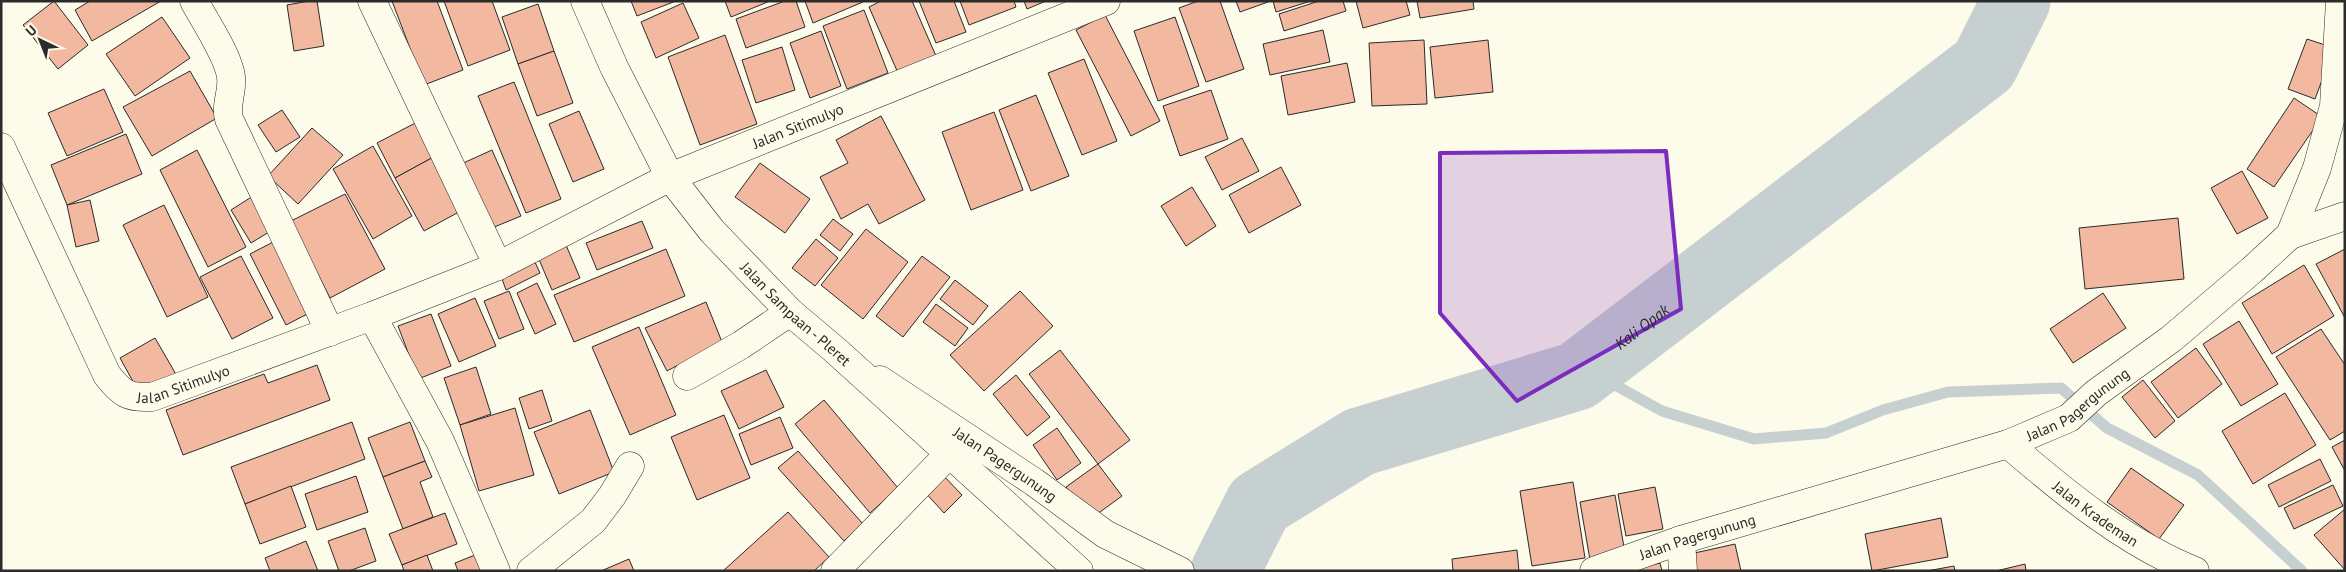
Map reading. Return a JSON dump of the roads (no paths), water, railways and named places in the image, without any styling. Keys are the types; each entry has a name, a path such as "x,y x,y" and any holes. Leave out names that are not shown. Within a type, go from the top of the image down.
{"street":[{"path":"194,1 230,70 232,88 227,111 229,119 330,332"},
{"path":"372,1 498,266"},
{"name":"Jalan Sampaan - Pleret","path":"585,1 614,67 670,177 712,230 790,312 835,350 1079,571"},
{"name":"Jalan Sitimulyo","path":"1,147 107,375 118,389 133,398 152,397 330,332 498,266 670,177 1106,1"},
{"name":"Jalan Pagergunung","path":"1594,571 1682,540 2008,444 2069,418 2096,394 2171,339 2290,235 2317,168 2334,106 2340,1"},
{"path":"2290,235 2345,216"},
{"path":"687,376 724,355 790,312"},
{"path":"372,316 440,442 496,571"},
{"name":"Jalan Pagergunung","path":"835,350 1034,482 1106,534 1180,571"},
{"name":"Jalan Krademan","path":"2008,444 2059,489 2116,527 2178,564 2194,571"},
{"path":"834,571 949,454"},
{"path":"531,571 592,521 612,496 630,466"},
{"path":"1682,540 1683,571"}],"waterway":[{"name":"Kali Opak","path":"1225,571 1259,504 1359,442 1577,376 1984,65 2016,1"},
{"path":"1586,369 1662,411 1754,439 1826,433 1883,410 1948,392 2061,388 2107,428 2198,475 2302,571"}]}
